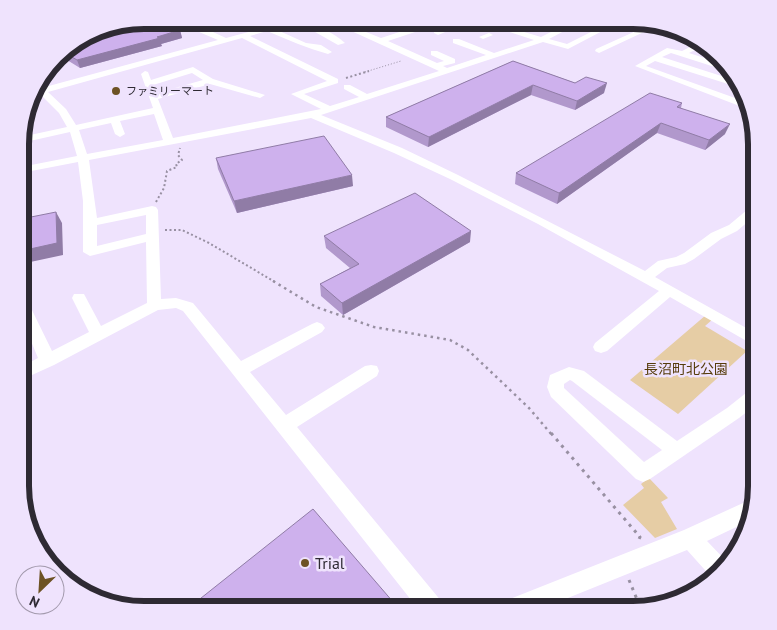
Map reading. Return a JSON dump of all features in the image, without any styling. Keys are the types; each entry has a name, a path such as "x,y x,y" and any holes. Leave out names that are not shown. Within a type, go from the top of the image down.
{"street":[{"path":"200,29 226,40"},
{"path":"42,90 269,29 304,45 318,47 328,52"},
{"path":"315,29 341,43"},
{"path":"353,29 446,71"},
{"path":"380,41 415,29"},
{"path":"438,29 438,33 446,30"},
{"path":"490,29 482,32 490,36"},
{"path":"506,29 568,47 587,29"},
{"path":"29,168 312,115 492,55 541,40 587,29"},
{"path":"599,51 642,31 640,29"},
{"path":"244,36 335,81"},
{"path":"509,41 526,36"},
{"path":"608,39 617,41"},
{"path":"456,41 492,55"},
{"path":"682,54 695,47"},
{"path":"412,54 422,48"},
{"path":"717,65 670,50 639,66 741,103"},
{"path":"434,53 452,61 436,66"},
{"path":"655,58 729,79"},
{"path":"141,64 169,142"},
{"path":"149,83 193,70 210,81 260,96"},
{"path":"154,97 210,81"},
{"path":"329,109 296,94 335,81"},
{"path":"711,91 731,82"},
{"path":"347,87 366,97"},
{"path":"40,93 68,117 84,158 90,223 90,252 153,233"},
{"path":"29,138 158,110"},
{"path":"312,115 408,155 457,178 670,290 748,336"},
{"path":"114,119 120,134"},
{"path":"90,223 152,210 154,306"},
{"path":"646,277 663,264 680,261 690,256 716,236 733,228 748,216"},
{"path":"601,347 670,290"},
{"path":"79,298 98,334"},
{"path":"29,370 154,306 168,302 180,302 188,307 427,601"},
{"path":"29,319 48,361"},
{"path":"239,370 317,328"},
{"path":"284,426 371,371"},
{"path":"675,450 578,376 569,373 556,380 555,387 558,392 643,473 748,401"},
{"path":"532,601 690,538 745,512"},
{"path":"690,538 716,566"}],"path":[{"path":"335,81 412,54"},
{"path":"152,210 164,188 168,171 177,167 176,164 182,160 178,155 180,147 169,142"},
{"path":"153,233 182,230 209,243 316,307 374,327 450,340 468,350 529,408 640,537 622,564 638,601"}],"green space":[{"name":"長沼町北公園","path":"706,315 713,319 705,326 747,351 678,414 630,380"},
{"path":"649,478 668,498 661,502 677,529 655,538 623,505 644,488 641,484"}],"building":[{"path":"128,30 180,30 157,37 160,38 77,60 70,56 99,37"},
{"path":"513,61 575,83 586,77 607,83 577,101 533,85 429,137 386,117"},
{"path":"650,93 682,103 677,107 730,124 709,140 661,123 559,193 516,173"},
{"path":"324,136 352,175 234,201 216,158"},
{"path":"415,193 471,231 342,303 320,284 359,264 324,236"},
{"path":"56,212 57,243 29,249 29,217"},
{"name":"Trial","path":"313,509 392,601 197,601"}],"place":[{"name":"ファミリーマート","path":"116,91"},
{"name":"Trial","path":"305,563"}]}
